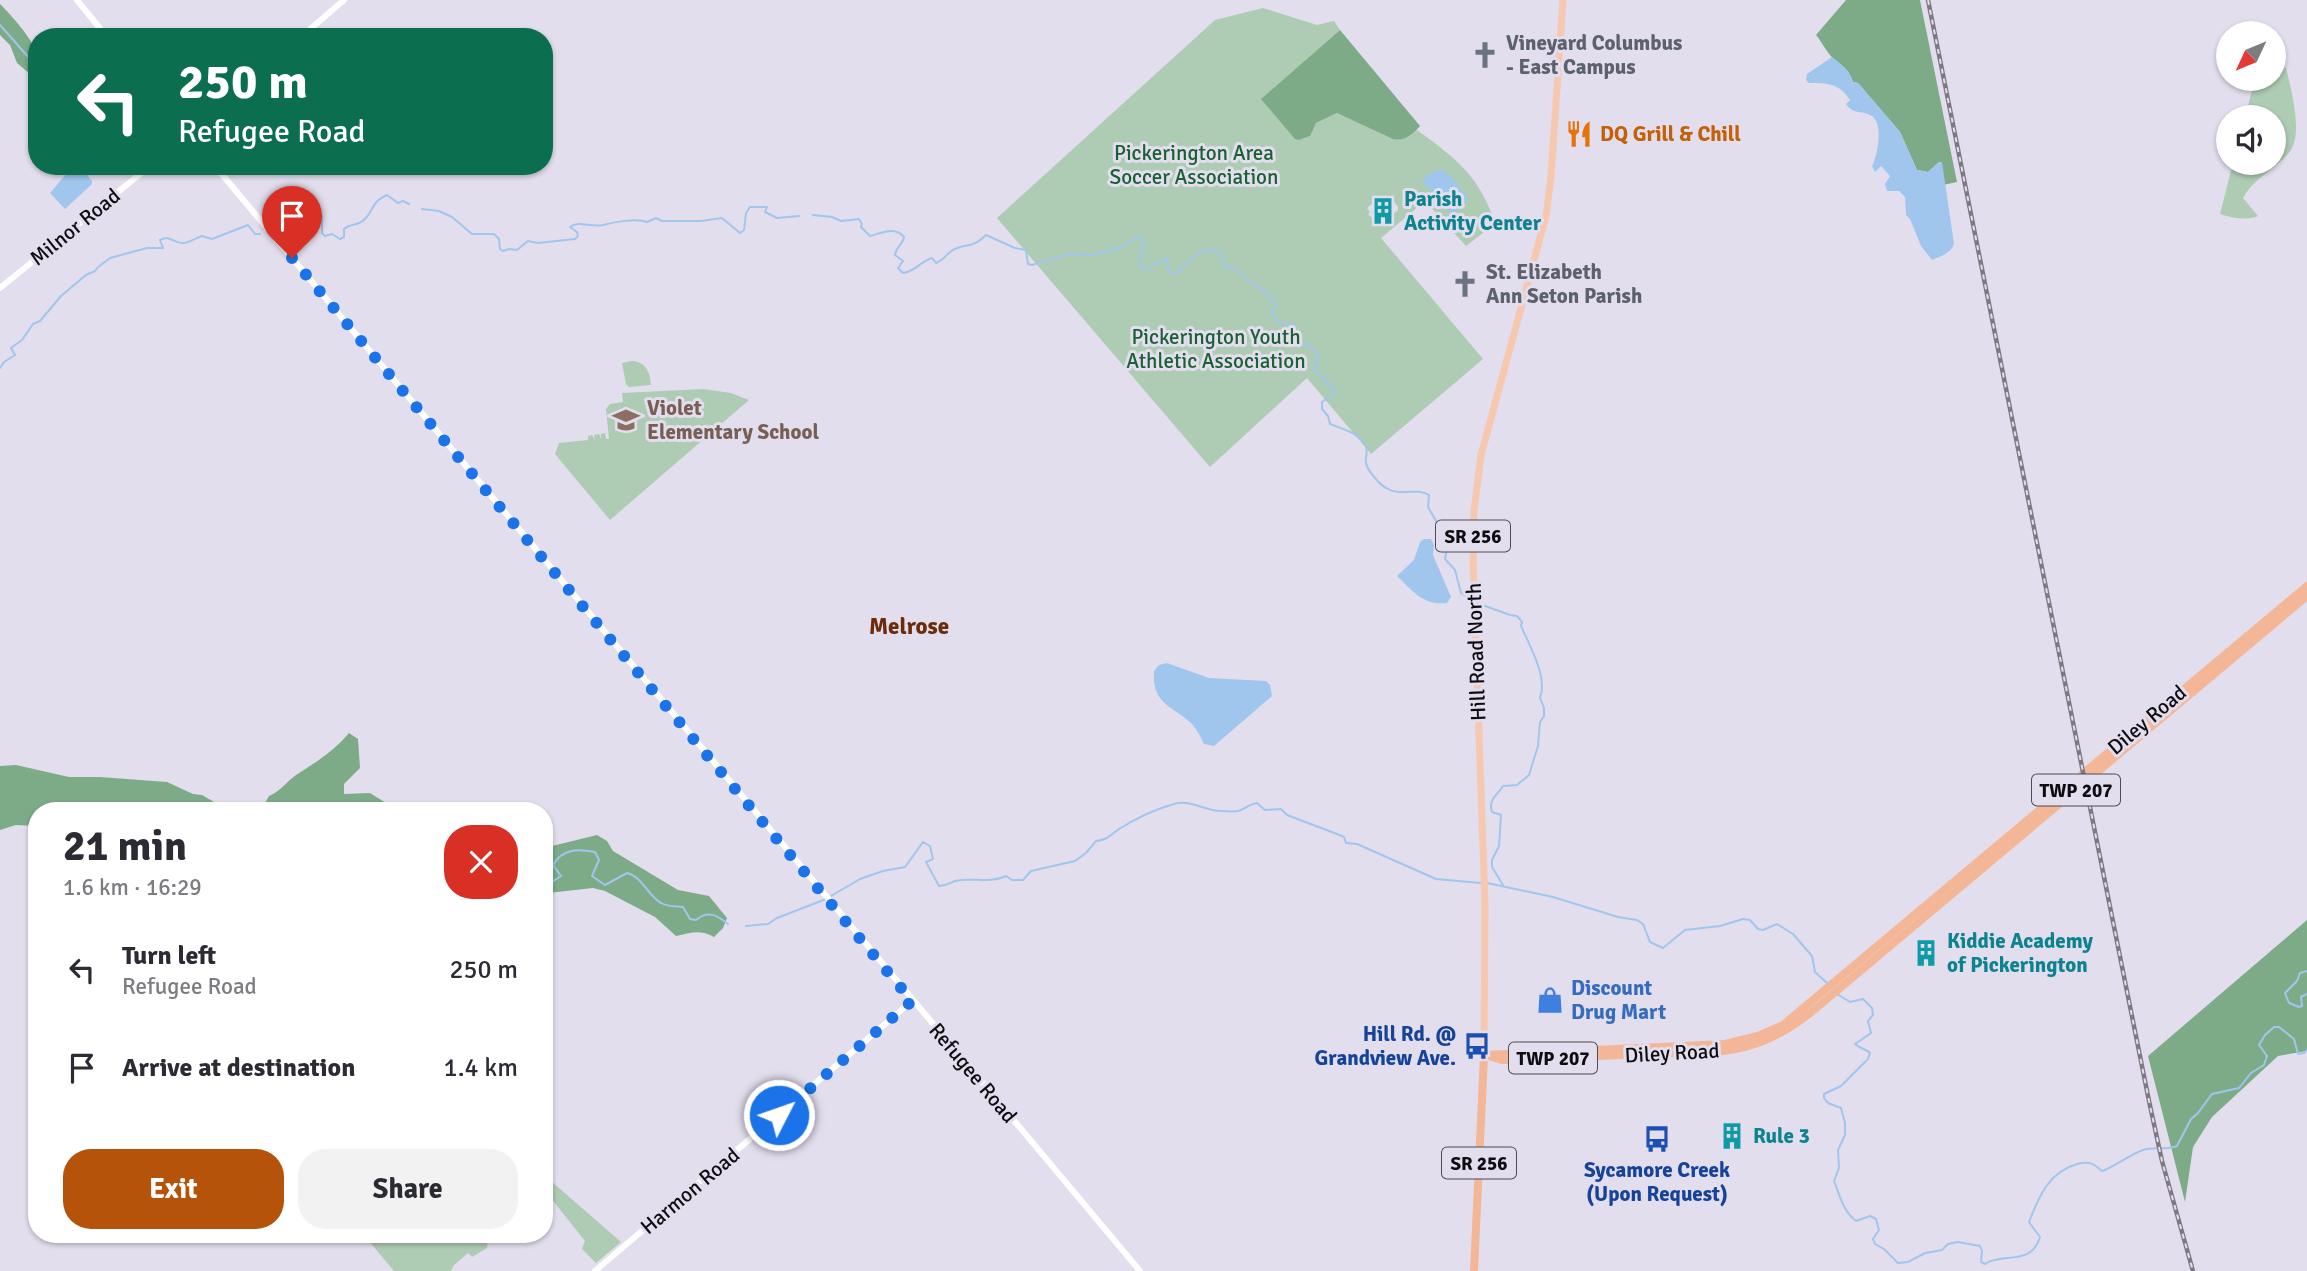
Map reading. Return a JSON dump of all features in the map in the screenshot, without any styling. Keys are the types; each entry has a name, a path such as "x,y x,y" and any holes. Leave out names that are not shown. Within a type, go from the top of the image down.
{"highway":[{"name":"Diley Road","path":"1484,1055 1731,1043 1758,1037 1783,1024 1824,997 2307,586"},
{"name":"Diley Road","path":"1842,981 2307,596"},
{"name":"Hill Road North","path":"1474,1271 1484,1055"}],"main road":[{"path":"77,0 100,28"},
{"path":"311,28 344,0"},
{"name":"Hill Road North","path":"1484,1055 1485,896 1474,608 1474,511 1481,454 1535,260 1547,205 1563,0"},
{"name":"Milnor Road","path":"0,288 139,175"},
{"name":"Refugee Road","path":"223,175 1140,1271"},
{"name":"Harmon Road","path":"596,1271 912,1001"}],"green space":[{"path":"1846,0 1920,0 1957,182 1943,185 1941,162 1928,172 1917,170 1900,132 1858,83 1853,82 1849,73 1830,55 1816,35"},
{"path":"0,4 28,37 28,72 17,63 10,45 0,35"},
{"path":"1263,8 1317,25 1334,21 1340,30 1262,99 1299,140 1309,136 1316,123 1337,113 1386,136 1408,137 1417,130 1455,159 1471,177 1497,222 1466,246 1425,201 1381,238 1483,359 1371,454 1307,378 1210,467 997,218 1215,20","holes":["1391,198 1398,210 1379,225 1368,214 1370,212 1367,208 1378,199 1384,203"]},
{"path":"1340,30 1420,126 1411,135 1393,139 1337,113 1316,123 1310,136 1299,140 1295,139 1261,99"},
{"path":"2286,68 2296,135 2291,151 2286,156 2286,105 2248,105 2252,91 2286,91"},
{"path":"2230,175 2264,175 2243,198 2258,216 2239,218 2220,214"},
{"path":"622,363 641,363 646,368 651,385 629,387 626,384"},
{"path":"703,389 731,393 749,400 610,520 555,454 559,443 588,440 588,436 592,435 595,440 594,435 599,434 601,439 601,434 605,433 606,439 609,439 606,409 610,404 623,402 622,393"},
{"path":"349,733 358,739 360,768 344,784 344,794 370,793 384,802 266,802 269,796 331,751"},
{"path":"16,765 69,777 167,782 214,802 28,802 28,826 16,825 0,830 0,766"},
{"path":"597,835 607,841 613,851 678,890 709,896 727,918 723,928 714,937 700,932 676,936 655,917 605,891 593,888 553,892 553,846"},
{"path":"2307,920 2307,1051 2278,1056 2212,1117 2193,1147 2185,1202 2148,1056"},
{"path":"553,1183 621,1242 596,1263 582,1249 585,1241 553,1201"},
{"path":"371,1243 488,1243 487,1248 472,1257 468,1253 451,1271 394,1271"}],"water":[{"path":"1832,57 1845,68 1853,82 1858,83 1900,132 1917,170 1928,172 1942,162 1954,244 1945,254 1932,260 1921,246 1906,215 1905,197 1899,191 1887,191 1885,184 1890,176 1881,166 1875,172 1872,166 1878,147 1879,131 1875,119 1849,107 1846,104 1850,100 1837,87 1809,83 1806,80 1807,74"},
{"path":"1443,170 1468,198 1457,211 1451,213 1423,182 1425,177 1435,171"},
{"path":"65,175 87,175 92,181 65,209 50,193"},
{"path":"1431,539 1434,545 1433,555 1451,597 1447,603 1425,599 1397,576 1414,560 1420,542"},
{"path":"1167,663 1209,678 1266,681 1270,685 1272,696 1214,746 1204,744 1192,724 1165,703 1156,691 1154,671 1159,665"}],"waterway":[{"path":"0,25 28,57"},
{"path":"276,228 316,208 322,216 322,233 325,236 332,234 340,239 344,237 344,229 362,222 378,200 387,195 398,203 403,201 409,204"},
{"path":"422,209 439,211 452,217 472,234 494,234 503,251 517,250 528,241 538,243 575,239 577,232 570,227 577,224 599,226 631,220 647,222 656,218 662,221 722,218 740,233 744,230 746,213 750,207 767,207 765,212 777,218 799,216"},
{"path":"813,215 841,221 859,219 861,227 870,236 888,231 897,232 904,237 895,255 903,261 898,268 903,273 932,258 936,263 939,262 952,250 973,244 986,235 1026,250 1028,264 1032,265 1069,254 1091,255 1124,247 1139,237 1144,241 1139,265 1146,270 1167,259 1168,269 1171,273 1176,273 1200,252 1220,252 1225,266 1237,269 1274,301 1276,305 1272,310 1277,322 1294,325 1300,343 1316,352 1318,359 1314,369 1335,390 1322,402 1322,409 1330,424 1360,438 1367,449 1367,466 1374,477 1391,491 1429,495 1428,507 1448,542 1445,559 1455,570 1461,593 1472,600"},
{"path":"0,368 15,355 11,348 22,340 33,324 40,321 61,296 110,258 147,248 163,248 160,240 164,238 184,243 202,236 212,239 248,225 255,234 260,234"},
{"path":"1477,603 1517,616 1522,622 1521,626 1537,662 1542,681 1540,698 1544,716 1540,722 1538,746 1529,775 1517,785 1503,786 1491,804 1492,812 1501,815 1499,846 1492,860 1492,867 1503,885"},
{"path":"831,896 860,879 905,867 923,842 930,846 933,859 926,862 939,886 961,880 993,880 1006,876 1012,880 1023,880 1031,871 1075,861 1096,841 1146,815 1180,803 1221,811 1238,811 1257,803 1265,810 1281,809 1287,815 1344,837 1346,843 1357,844 1436,879 1481,883"},
{"path":"553,865 566,853 577,850 595,852 599,860 592,876 605,885 627,873 637,878 661,903 683,907 690,919 712,915 728,924"},
{"path":"553,865 561,876 553,881"},
{"path":"1487,883 1553,897 1618,917 1637,920 1643,924 1650,942 1663,948 1685,930 1720,926 1743,919 1750,920 1758,929 1763,930 1777,924 1793,934 1812,956 1815,972 1828,984"},
{"path":"746,926 768,924 826,899"},
{"path":"2307,971 2300,973 2297,981 2285,993 2289,1003 2299,1007 2302,1006 2301,997 2307,994"},
{"path":"1837,994 1850,1002 1863,999 1872,1008 1873,1015 1868,1021 1871,1033 1855,1044 1870,1053 1868,1059 1841,1086 1824,1094 1828,1103 1841,1108 1845,1123 1845,1135 1838,1150 1839,1168 1834,1181 1842,1203 1856,1221 1870,1216 1876,1219 1879,1230 1873,1239 1875,1244 1898,1263 1908,1262 1958,1242 1980,1246 1981,1262 1985,1264 2023,1256 2036,1246 2040,1237 2029,1222 2041,1194 2059,1173 2085,1163 2093,1164 2102,1171 2143,1150 2177,1146 2191,1119 2212,1094 2239,1088 2251,1073 2264,1065 2267,1056 2259,1045 2274,1027 2279,1027 2294,1039 2298,1054 2307,1050"}],"railway":[{"path":"1928,0 2149,1101 2162,1161 2193,1271"}],"place":[{"name":"Vineyard Columbus - East Campus","path":"1485,55"},
{"name":"DQ Grill & Chill","path":"1579,134"},
{"name":"Parish Activity Center","path":"1383,211"},
{"name":"St. Elizabeth Ann Seton Parish","path":"1465,284"},
{"name":"Violet Elementary School","path":"626,420"},
{"name":"Kiddie Academy of Pickerington","path":"1926,953"},
{"name":"Discount Drug Mart","path":"1550,1000"},
{"name":"Hill Rd. @ Grandview Ave.","path":"1477,1046"},
{"name":"Rule 3","path":"1732,1136"},
{"name":"Sycamore Creek (Upon Request)","path":"1657,1139"}],"district":[{"name":"Melrose","path":"909,626"}],"route":[{"path":"292,258 912,1001 779,1115"}],"park label":[{"name":"Pickerington Area Soccer Association","path":"1194,165"},
{"name":"Pickerington Youth Athletic Association","path":"1216,349"}]}
